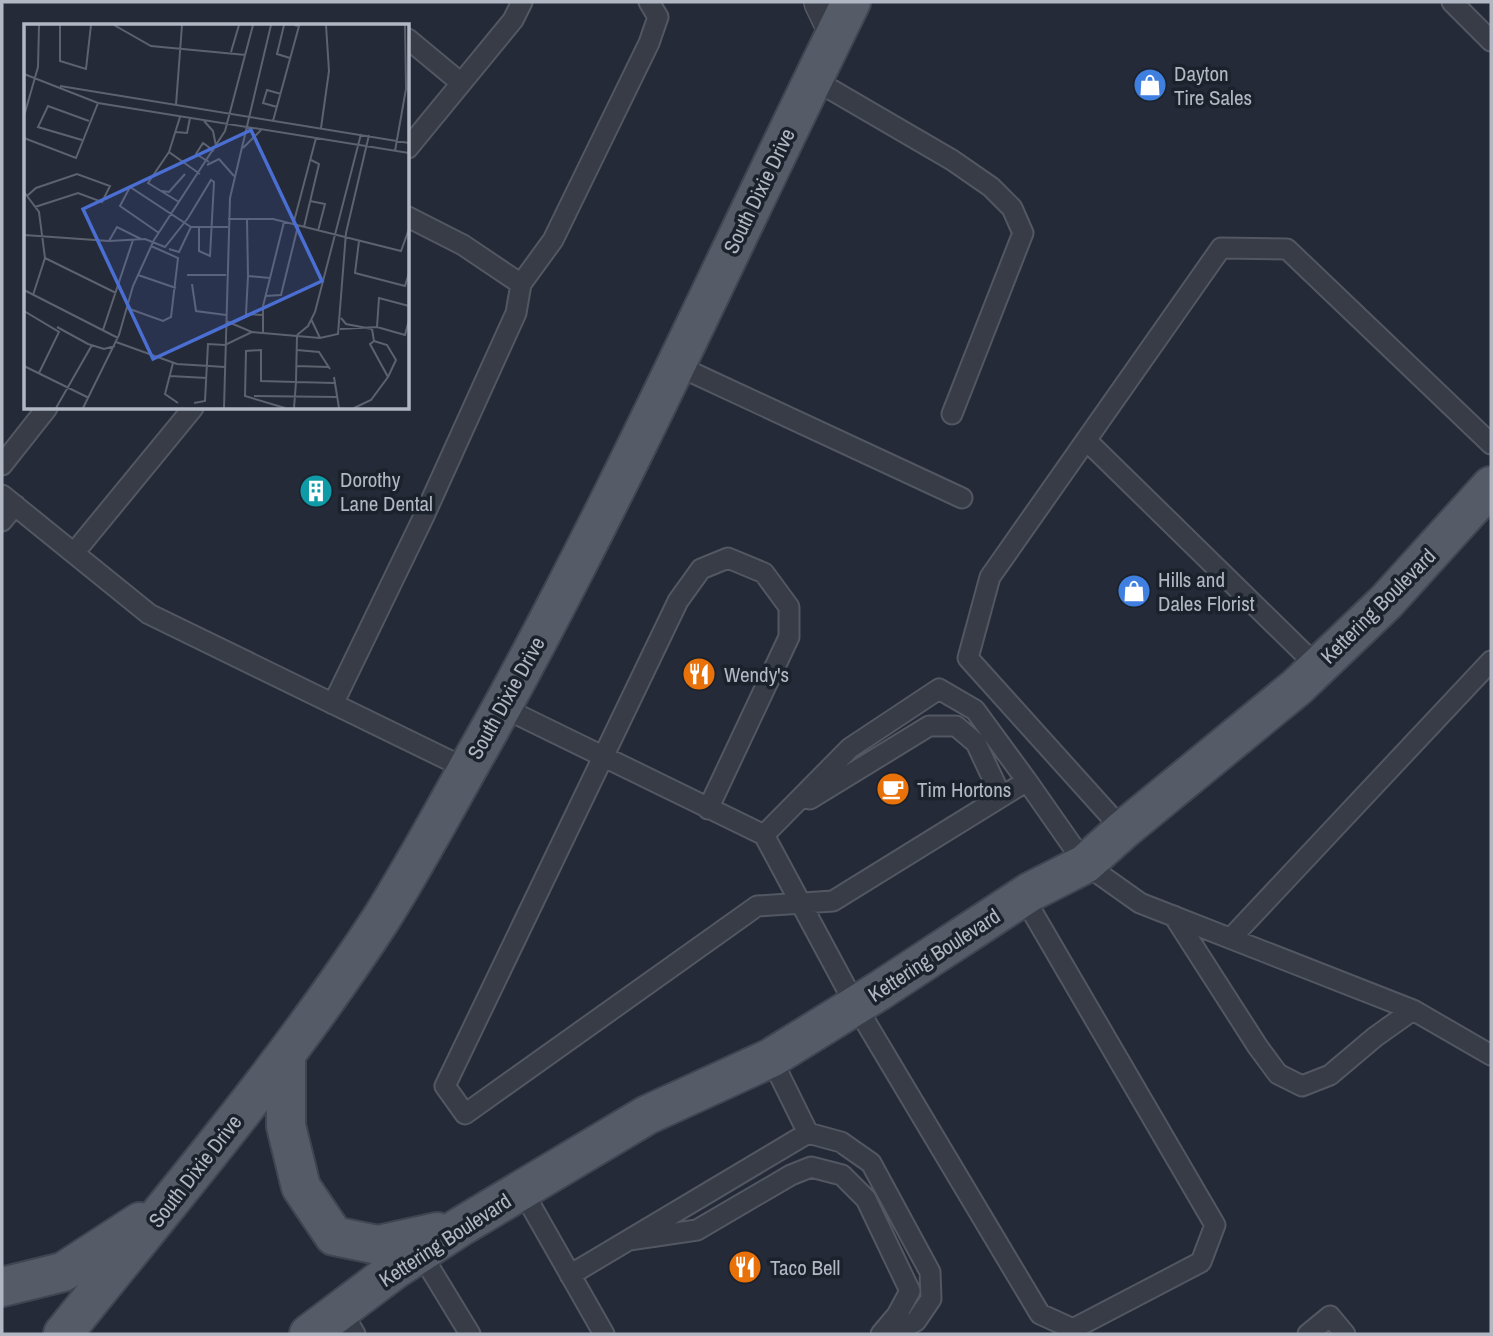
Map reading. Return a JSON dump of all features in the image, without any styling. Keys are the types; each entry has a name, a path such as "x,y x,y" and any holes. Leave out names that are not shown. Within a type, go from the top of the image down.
{"main road":[{"name":"South Dixie Drive","path":"63,1334 286,1055 383,916 541,635 676,365 813,79 837,11"},
{"name":"Kettering Boulevard","path":"329,1327 416,1245 460,1227 647,1115 771,1058 1023,897 1085,864 1297,687 1386,602 1491,486"},
{"name":"Kettering Boulevard","path":"286,1055 286,1126 300,1187 334,1236 378,1245 416,1245"},
{"path":"2,1287 63,1272 171,1202"}],"lane":[{"path":"410,146 513,20 522,2"},
{"path":"333,704 424,516 516,313 521,284 553,240 649,43 658,17 649,2"},
{"path":"1452,2 1491,41"},
{"path":"410,41 461,83"},
{"path":"813,79 952,160 991,187 1012,208 1023,233 952,414"},
{"path":"410,218 463,245 521,284"},
{"path":"1123,830 968,658 990,577 1221,248 1287,249 1491,444"},
{"path":"676,365 962,499"},
{"path":"2,465 45,410"},
{"path":"74,553 191,410"},
{"path":"1086,440 1318,667"},
{"path":"2,521 8,500 149,614 467,769"},
{"path":"708,809 789,637 789,607 764,573 728,558 701,569 678,601 445,1086 465,1114 757,906 833,901 1027,781"},
{"path":"1232,937 1491,661"},
{"path":"764,835 850,748 939,689 975,710 1085,864 1140,903 1413,1010 1491,1055"},
{"path":"502,707 764,835 856,1006 1040,1314 1073,1329 1201,1262 1215,1225 1023,897"},
{"path":"782,817 929,726 956,726 976,743 1001,796"},
{"path":"1174,916 1278,1074 1302,1086 1330,1075 1375,1037 1413,1010"},
{"path":"771,1058 808,1133"},
{"path":"570,1275 808,1133 841,1142 871,1163 930,1272 931,1299 916,1321 893,1334"},
{"path":"629,1240 697,1230 791,1175 811,1167 842,1175 866,1199 910,1291 897,1315 881,1334"},
{"path":"522,1190 604,1334"},
{"path":"416,1245 471,1334"},
{"path":"1308,1334 1330,1316 1345,1334"}],"place":[{"name":"Dayton Tire Sales","path":"1150,85"},
{"name":"Dorothy Lane Dental","path":"316,491"},
{"name":"Hills and Dales Florist","path":"1134,591"},
{"name":"Wendy's","path":"699,674"},
{"name":"Tim Hortons","path":"893,789"},
{"name":"Taco Bell","path":"745,1267"}]}
